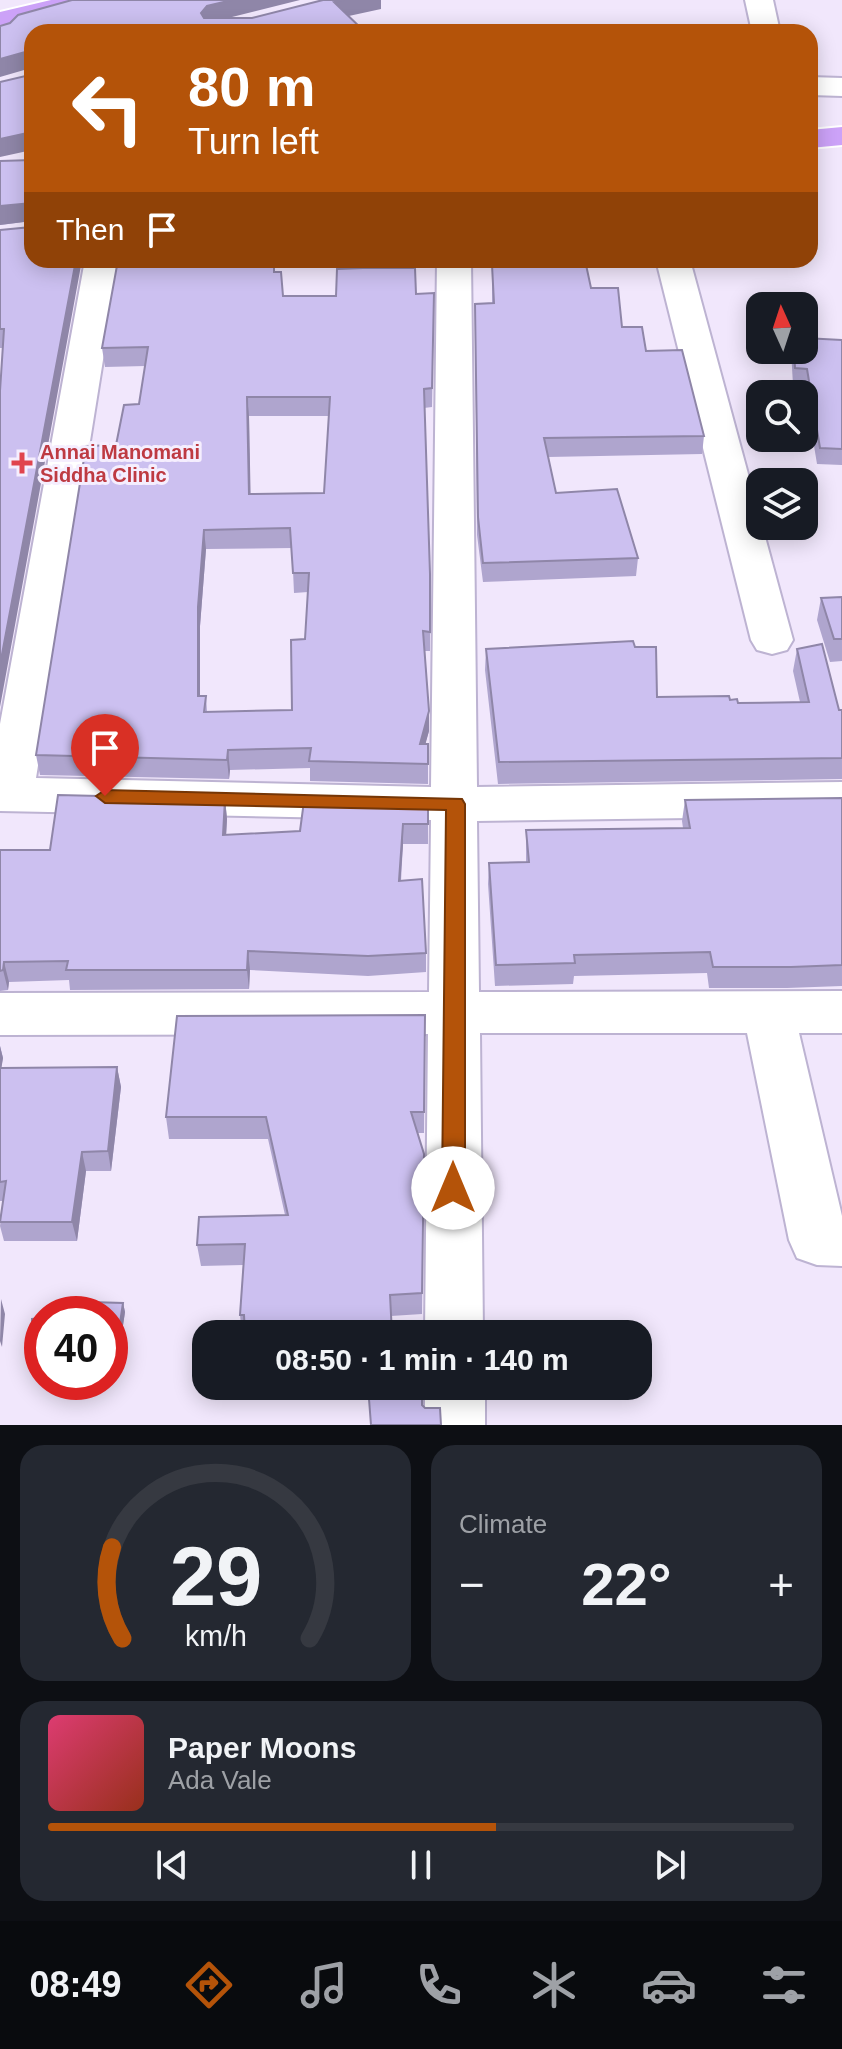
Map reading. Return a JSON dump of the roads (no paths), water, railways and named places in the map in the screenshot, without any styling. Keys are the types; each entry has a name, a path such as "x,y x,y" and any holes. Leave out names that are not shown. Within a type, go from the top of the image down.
{"main road":[{"path":"6,22 86,0"},
{"path":"818,138 842,136"}],"street":[{"path":"759,0 764,24"},
{"path":"818,86 842,87"},
{"path":"101,268 5,794 455,804 842,799"},
{"path":"454,268 454,1320"},
{"path":"675,268 772,640"},
{"path":"0,1014 842,1012"},
{"path":"769,1014 817,1240 842,1241"},
{"path":"455,1400 455,1425"}],"place":[{"name":"Annai Manomani Siddha Clinic","path":"22,463"}]}
